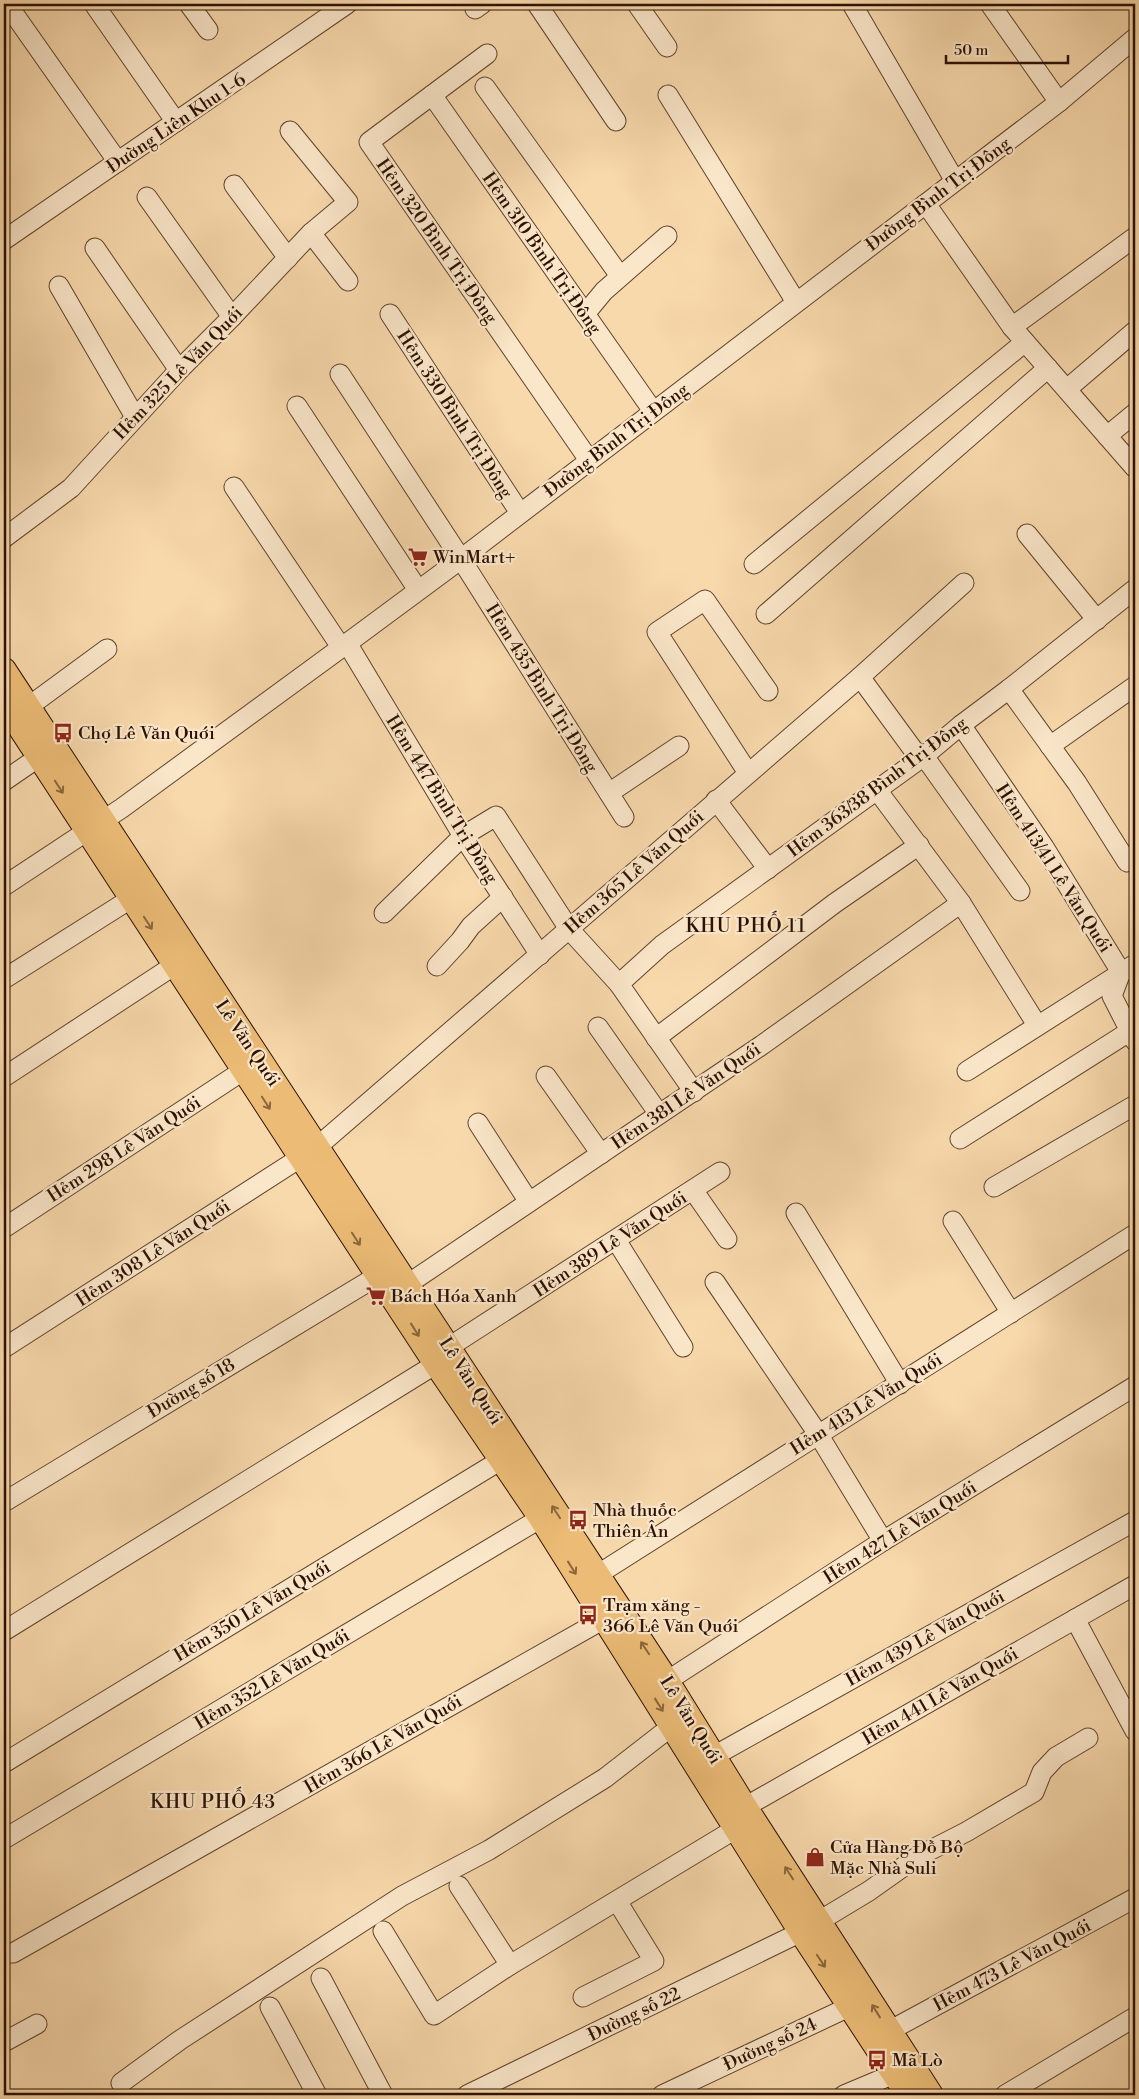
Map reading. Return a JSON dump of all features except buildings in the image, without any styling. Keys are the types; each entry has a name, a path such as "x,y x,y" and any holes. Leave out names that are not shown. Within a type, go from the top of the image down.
{"main road":[{"name":"Lê Văn Quới","path":"4,670 28,707 95,826 132,898 183,960 244,1070 309,1152 408,1284 443,1356"},
{"name":"Lê Văn Quới","path":"4,703 40,757 95,826 309,1152 379,1274 443,1356 509,1455 598,1575 668,1681 680,1721 714,1756 741,1817"},
{"name":"Lê Văn Quới","path":"509,1455 541,1518 604,1619 680,1721 810,1926 889,2031 931,2095"},
{"name":"Lê Văn Quới","path":"810,1926 851,2006 908,2095"}],"street":[{"path":"7,4 118,162"},
{"path":"94,4 176,122"},
{"path":"189,4 208,30"},
{"name":"Đường Liên Khu 1-6","path":"6,234 118,162 347,4"},
{"path":"537,4 616,120"},
{"path":"637,4 667,47"},
{"path":"852,4 955,181"},
{"path":"990,4 1059,102"},
{"name":"Đường Bình Trị Đông","path":"4,886 95,826 461,559 1059,102 1135,38"},
{"name":"Hẻm 320 Bình Trị Đông","path":"487,54 368,142 589,460"},
{"path":"485,87 620,276"},
{"name":"Hẻm 310 Bình Trị Đông","path":"432,95 653,411"},
{"path":"668,95 796,302"},
{"name":"Hẻm 325 Lê Văn Quới","path":"4,538 71,488 134,417 311,233 348,202 290,131"},
{"path":"234,185 288,258"},
{"path":"147,198 232,317"},
{"path":"926,204 1012,327 1135,468"},
{"path":"311,233 348,282"},
{"path":"584,314 604,291 667,236"},
{"path":"1012,327 1135,238"},
{"path":"96,248 179,370"},
{"path":"59,286 134,417"},
{"name":"Hẻm 330 Bình Trị Đông","path":"390,314 520,513"},
{"path":"1067,389 1135,331"},
{"path":"754,564 1025,342"},
{"path":"766,614 1048,368"},
{"name":"Hẻm 435 Bình Trị Đông","path":"340,374 461,559 624,817"},
{"path":"297,406 418,590"},
{"path":"1107,436 1135,413"},
{"name":"Hẻm 447 Bình Trị Đông","path":"234,488 344,645 540,955"},
{"path":"1028,534 1097,620"},
{"name":"Hẻm 365 Lê Văn Quới","path":"309,1152 540,955 716,800 860,677 964,583"},
{"name":"Hẻm 363/38 Bình Trị Đông","path":"619,984 662,945 922,758 961,724 1009,689 1135,590"},
{"path":"748,773 657,632 705,600 768,691"},
{"path":"28,707 107,649"},
{"path":"860,677 1020,891"},
{"path":"1050,746 1135,686"},
{"path":"1009,689 1077,783 1127,862"},
{"name":"Hẻm 413/41 Lê Văn Quới","path":"961,724 1128,968 1112,996 1133,1033"},
{"path":"609,793 679,746"},
{"path":"4,781 40,757"},
{"path":"878,790 961,903 1037,1025"},
{"path":"716,800 768,869"},
{"path":"384,913 463,836 496,816 569,929 619,984 694,1092"},
{"path":"656,1038 835,903 920,845"},
{"path":"437,966 471,926 503,897"},
{"path":"4,979 132,898"},
{"name":"Hẻm 381 Lê Văn Quới","path":"408,1284 694,1092 961,903"},
{"path":"4,1077 183,960"},
{"path":"966,1071 1128,968"},
{"path":"598,1027 660,1114"},
{"path":"960,1139 1133,1033"},
{"name":"Hẻm 298 Lê Văn Quới","path":"4,1228 244,1070"},
{"path":"546,1076 601,1154"},
{"path":"994,1187 1135,1106"},
{"path":"478,1122 530,1202"},
{"name":"Hẻm 308 Lê Văn Quới","path":"4,1348 309,1152"},
{"name":"Hẻm 389 Lê Văn Quới","path":"4,1631 443,1356 720,1172"},
{"path":"692,1190 727,1239"},
{"path":"796,1213 900,1384"},
{"path":"953,1221 1011,1313"},
{"name":"Hẻm 413 Lê Văn Quới","path":"598,1575 1135,1234"},
{"path":"616,1240 683,1347"},
{"name":"Đường số 18","path":"4,1502 379,1274"},
{"path":"716,1282 818,1434 883,1542"},
{"name":"Hẻm 427 Lê Văn Quới","path":"668,1681 883,1542 1135,1386"},
{"name":"Hẻm 350 Lê Văn Quới","path":"4,1763 509,1455"},
{"name":"Hẻm 352 Lê Văn Quới","path":"4,1839 541,1518"},
{"name":"Hẻm 439 Lê Văn Quới","path":"714,1756 1135,1520"},
{"name":"Hẻm 441 Lê Văn Quới","path":"382,1931 434,2015 510,1965 616,1901 741,1817 1075,1618 1134,1589"},
{"path":"1075,1618 1135,1731"},
{"name":"Hẻm 366 Lê Văn Quới","path":"4,1952 14,1954 604,1619"},
{"path":"121,2083 180,2040 402,1896 489,1850 606,1778 680,1721"},
{"name":"Đường số 22","path":"468,2095 810,1926 869,1891 917,1857 966,1832 1034,1792 1042,1772 1056,1757 1088,1738"},
{"path":"459,1886 510,1965"},
{"name":"Hẻm 473 Lê Văn Quới","path":"889,2031 1135,1898"},
{"path":"583,1997 654,1961 616,1901"},
{"path":"321,1978 383,2095"},
{"name":"Đường số 24","path":"662,2095 851,2006"},
{"path":"270,2007 317,2095"},
{"path":"1005,2095 1135,2017"},
{"path":"4,2042 36,2024"},
{"path":"844,2095 894,2074"}],"place":[{"name":"WinMart+","path":"418,557"},
{"name":"Chợ Lê Văn Quới","path":"63,733"},
{"name":"Bách Hóa Xanh","path":"376,1296"},
{"name":"Nhà thuốc Thiên Ân","path":"578,1520"},
{"name":"Trạm xăng - 366 Lê Văn Quới","path":"588,1615"},
{"name":"Cửa Hàng Đồ Bộ Mặc Nhà Suli","path":"815,1857"},
{"name":"Mã Lò","path":"877,2060"}],"district":[{"name":"KHU PHỐ 11","path":"746,925"},
{"name":"KHU PHỐ 43","path":"213,1801"}]}
